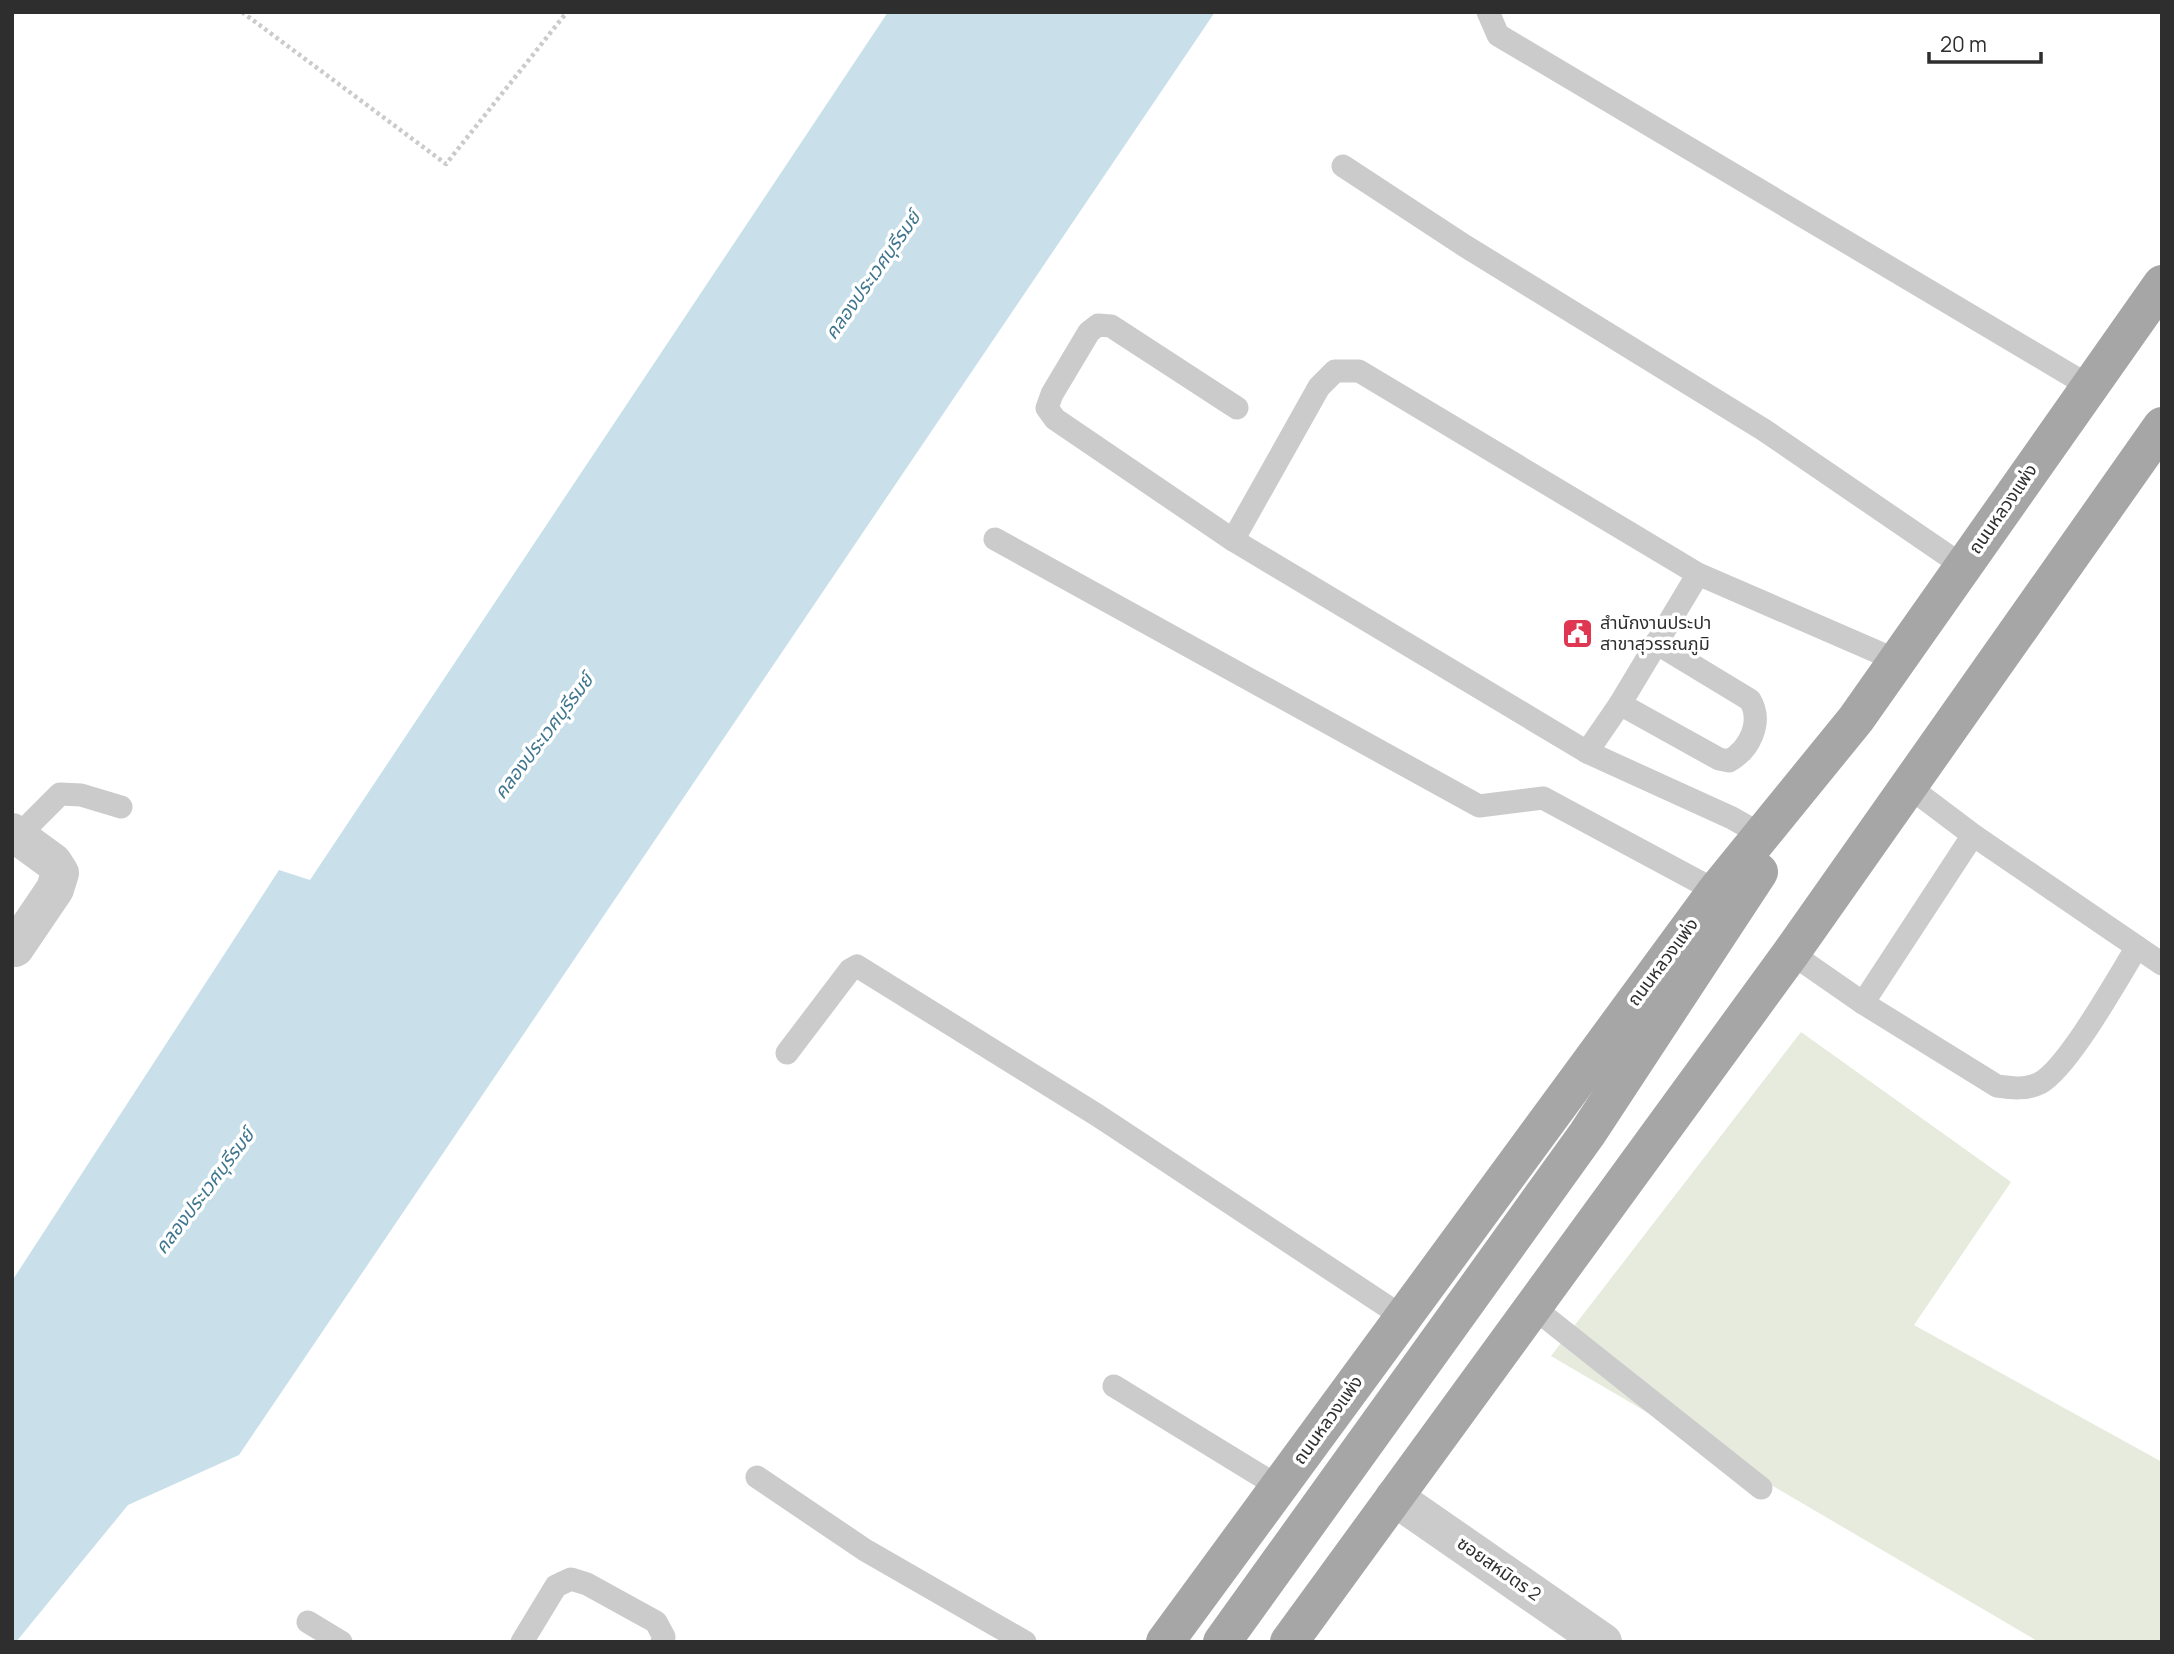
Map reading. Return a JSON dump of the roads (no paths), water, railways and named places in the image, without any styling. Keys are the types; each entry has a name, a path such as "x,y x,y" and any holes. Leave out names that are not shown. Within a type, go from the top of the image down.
{"main road":[{"name":"ถนนหลวงแพ่ง","path":"1165,1642 1716,891 1856,719 2162,284"},
{"path":"1289,1642 1791,953 2162,426"},
{"path":"1222,1642 1636,1063 1856,719"}],"street":[{"path":"15,834 53,862 60,873 55,889 15,948"},
{"name":"ซอยสหมิตร 2","path":"1394,1497 1603,1642"}],"lane":[{"path":"1488,12 1498,35 2089,386"},
{"path":"1343,166 1465,246 1765,430 1963,566"},
{"path":"1237,408 1111,326 1098,325 1089,332 1052,394 1047,408 1055,419 1233,540 1587,752 1732,818 1760,834"},
{"path":"1233,540 1320,387 1335,371 1359,371 1698,574 1896,660"},
{"path":"995,539 1479,806 1543,798 1716,891"},
{"path":"1587,752 1698,574"},
{"path":"1619,704 1719,760 1729,761 1745,748 1756,722 1755,709 1749,700 1656,643"},
{"path":"1908,786 1973,835 2162,964"},
{"path":"15,834 60,794 81,795 121,807"},
{"path":"1863,1003 1973,835"},
{"path":"1791,953 1863,1003 1997,1086 2018,1089 2041,1083 2077,1044 2137,947"},
{"path":"786,1053 850,970 857,966 1097,1115 1403,1317"},
{"path":"1534,1308 1761,1488"},
{"path":"1114,1386 1279,1487"},
{"path":"757,1477 865,1550 1025,1642"},
{"path":"522,1642 556,1586 571,1579 587,1584 656,1622 664,1637 662,1642"},
{"path":"308,1622 341,1642"}],"water":[{"name":"คลองประเวศบุรีรมย์","path":"888,12 1215,12 239,1455 128,1505 16,1642 12,1642 12,1281 279,870 310,880"}],"place":[{"name":"สำนักงานประปา สาขาสุวรรณภูมิ","path":"1577,633"}]}
